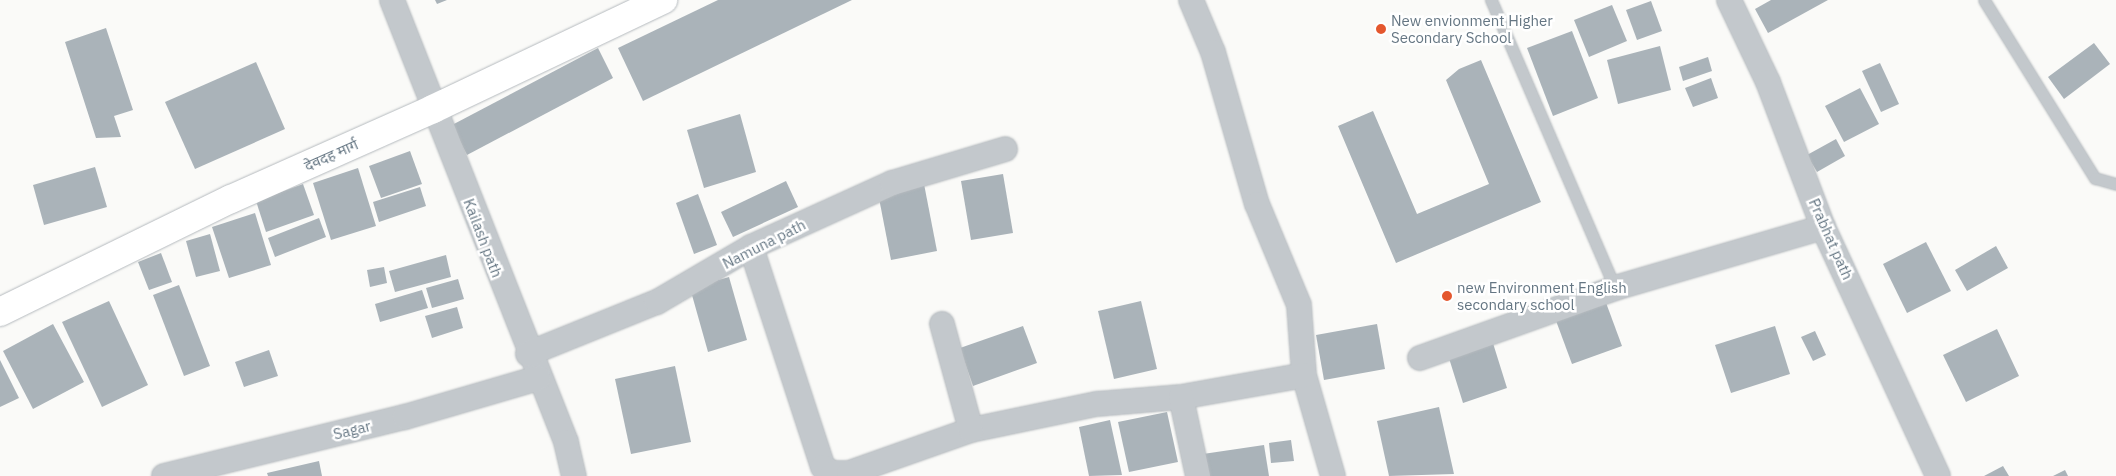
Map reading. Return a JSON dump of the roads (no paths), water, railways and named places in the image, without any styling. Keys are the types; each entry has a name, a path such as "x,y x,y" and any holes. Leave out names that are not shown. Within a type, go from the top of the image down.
{"main road":[{"name":"देवदह मार्ग","path":"0,312 231,200 433,109 663,0"}],"street":[{"name":"Kailash path","path":"392,0 528,354 566,442 574,476"},
{"path":"1191,0 1213,52 1257,204 1299,306 1304,375 1333,476"},
{"name":"Prabhat path","path":"1729,0 1768,82 1823,227 1938,476"},
{"name":"Namuna path","path":"528,354 657,302 752,247 892,183 1005,149"},
{"path":"1420,358 1615,288 1823,227"},
{"path":"752,247 823,467 833,473 849,473 971,430 1096,404 1181,397 1304,375"},
{"path":"942,324 971,430"},
{"name":"Sagar","path":"164,476 405,417 538,378"},
{"path":"1181,397 1198,476"}],"lane":[{"path":"1490,0 1615,288"},
{"path":"1984,0 2095,178 2116,184"}],"place":[{"name":"New envionment Higher Secondary School","path":"1381,29"},
{"name":"new Environment English secondary school","path":"1447,296"}]}
